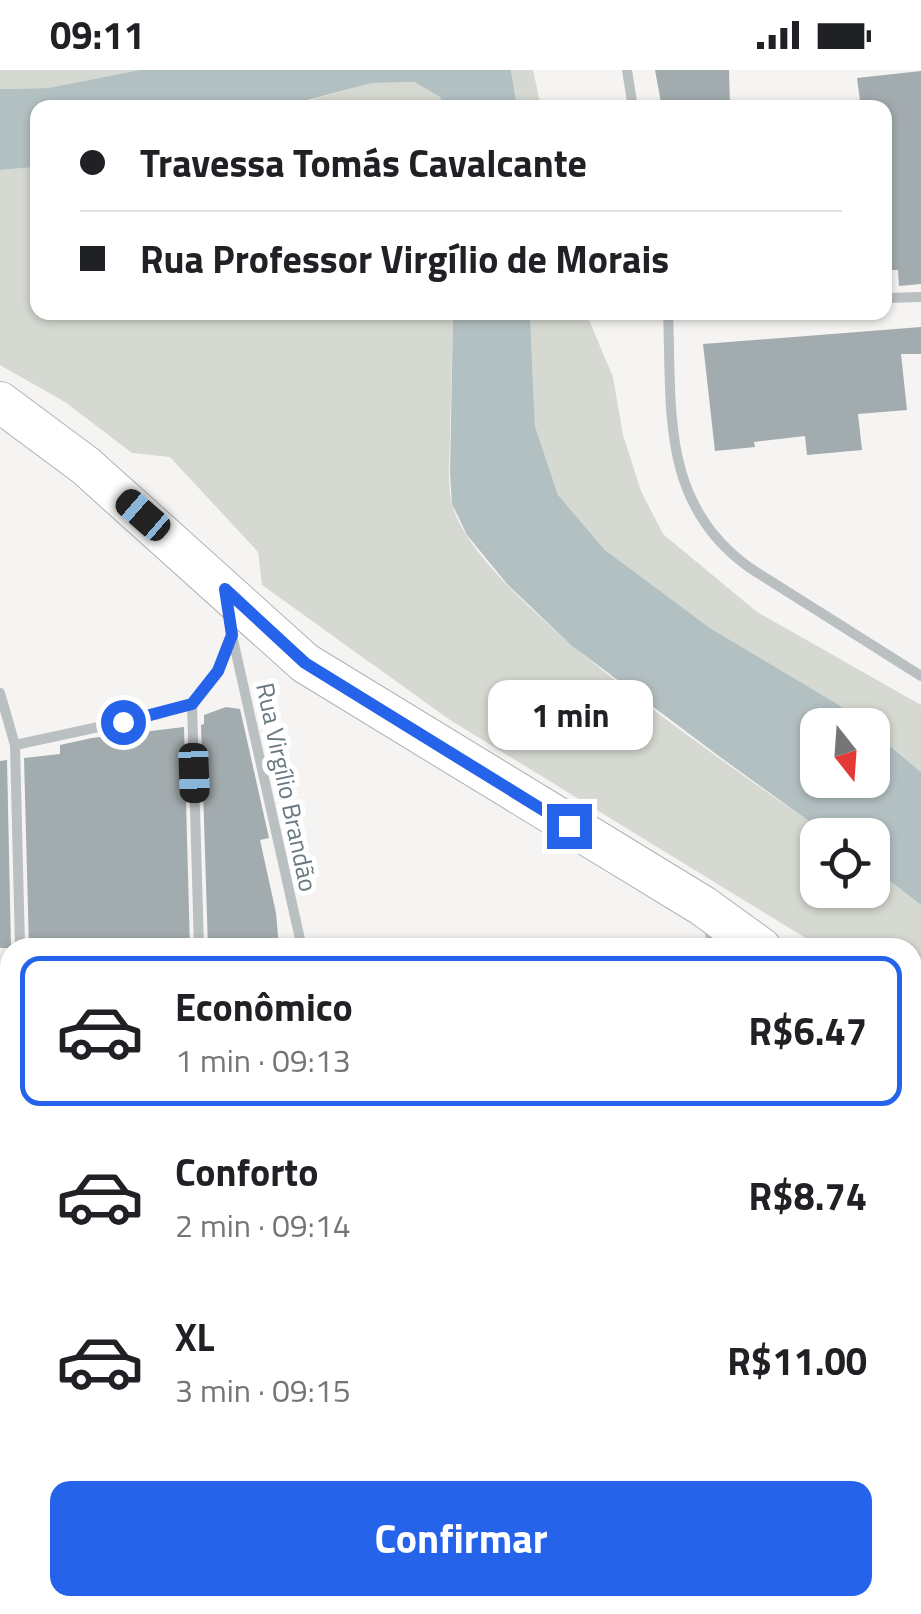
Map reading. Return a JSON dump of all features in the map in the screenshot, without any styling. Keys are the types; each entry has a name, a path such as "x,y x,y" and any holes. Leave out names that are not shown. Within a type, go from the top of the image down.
{"main road":[{"path":"0,402 86,466 305,663 703,906 748,938"}],"street":[{"path":"627,70 632,100"},
{"path":"892,298 921,296"},
{"path":"669,320 678,465 692,506 704,525 725,549 750,568 921,676"},
{"name":"Rua Virgílio Brandão","path":"225,589 300,938"},
{"path":"14,745 192,704 218,671 232,635"},
{"path":"0,693 14,745 20,938"},
{"path":"192,704 199,938"},
{"path":"703,906 711,938"}],"shaded area":[{"path":"0,70 139,70 48,88 0,89"},
{"path":"139,70 511,70 516,100 442,100 414,82 372,83 308,100 30,100 30,168 0,170 0,89 48,88"},
{"path":"511,70 533,70 539,100 516,100"},
{"path":"414,82 442,100 310,100 372,83"},
{"path":"30,168 30,320 453,320 450,487 452,504 472,543 509,587 559,634 678,728 804,818 800,818 800,908 890,908 890,881 921,905 921,938 805,938 450,720 262,585 258,552 170,457 132,453 65,402 0,365 0,170"},
{"path":"453,320 530,320 535,426 558,495 605,550 710,628 843,708 800,708 800,798 890,798 890,746 921,772 921,905 890,881 890,818 804,818 571,645 507,584 467,535 452,504"},
{"path":"530,320 589,320 613,377 623,435 641,491 663,534 757,612 921,705 921,772 890,746 890,708 843,708 710,628 605,550 558,495 535,426"}],"building":[{"path":"655,70 729,70 730,100 661,100"},
{"path":"921,71 921,284 899,286 898,270 892,270 892,100 860,100 857,78"},
{"path":"921,327 921,354 901,354 907,410 858,414 862,450 807,455 805,436 715,451 703,344"},
{"path":"226,707 240,709 269,838 260,840 278,938 208,938 201,725 204,715"},
{"path":"184,727 190,938 29,938 24,758 60,754 60,745"},
{"path":"7,760 11,938 0,938 0,761"}],"route":[{"path":"123,722 192,704 218,671 232,635 225,589 305,663 569,826"}]}
